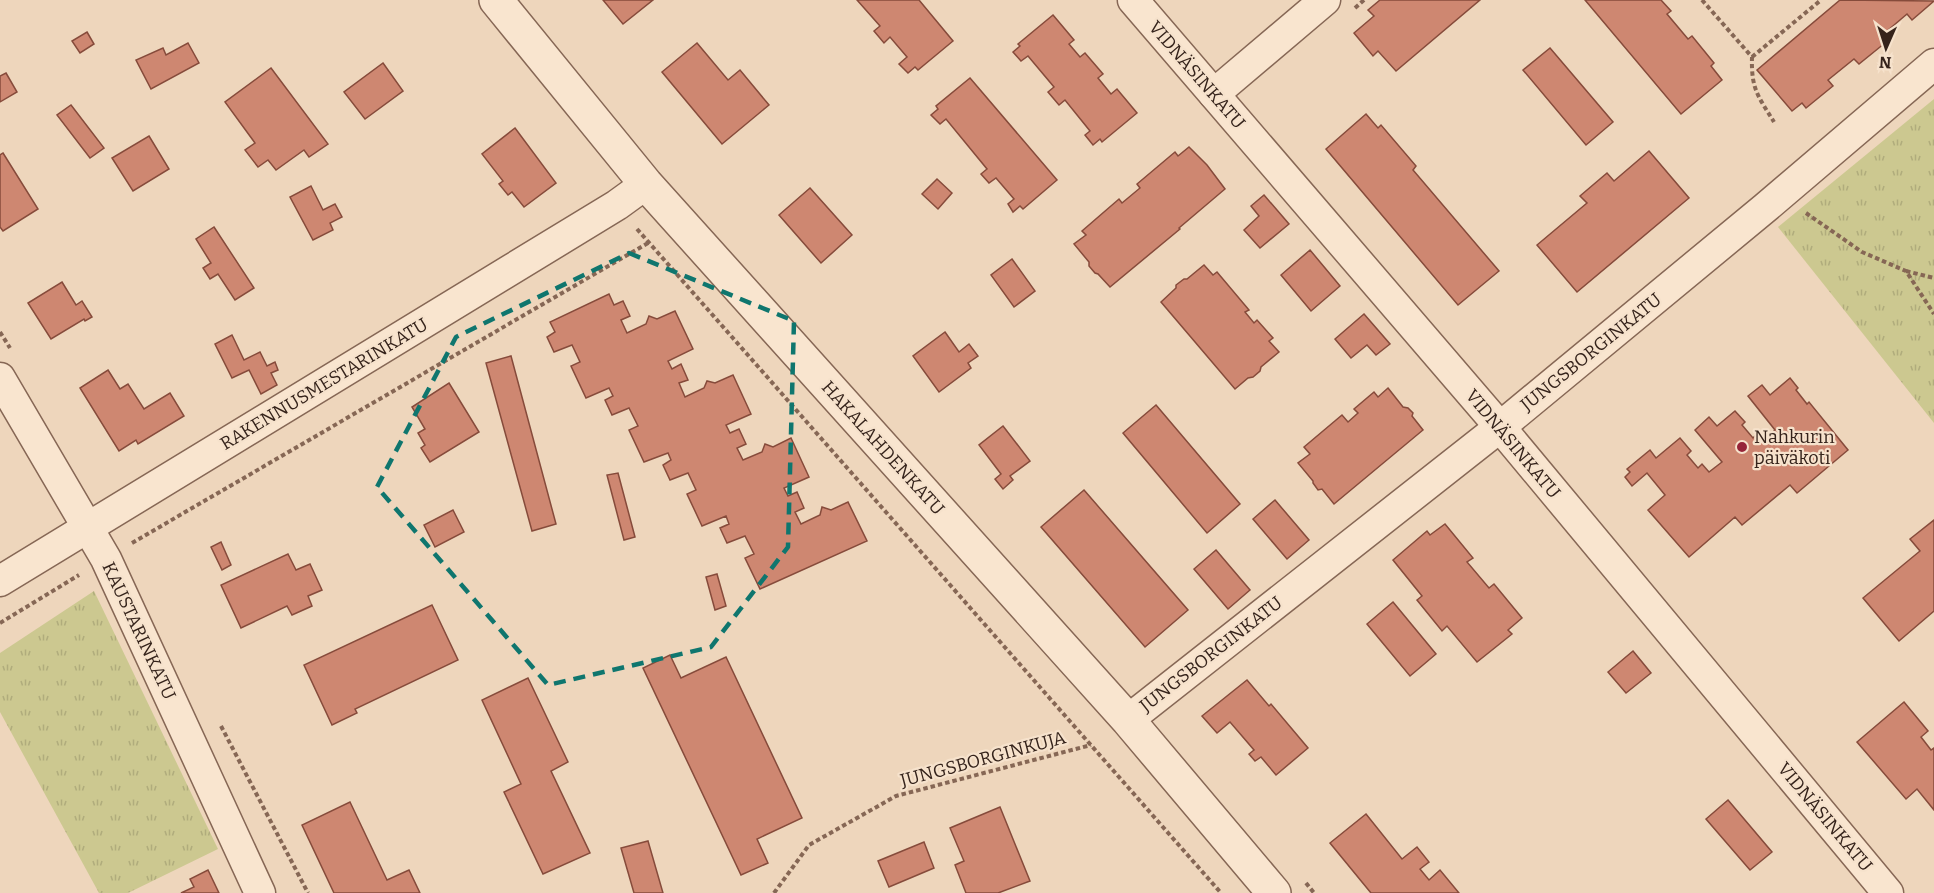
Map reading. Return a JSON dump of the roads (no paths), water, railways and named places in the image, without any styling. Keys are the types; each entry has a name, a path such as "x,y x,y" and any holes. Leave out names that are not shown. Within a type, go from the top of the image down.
{"street":[{"name":"HAKALAHDENKATU","path":"496,0 646,184 1128,720 1274,893"},
{"name":"VIDNÄSINKATU","path":"1133,0 1500,428 1888,893"},
{"path":"1214,94 1324,0"},
{"name":"JUNGSBORGINKATU","path":"1128,720 1500,428 1934,64"},
{"name":"RAKENNUSMESTARINKATU","path":"0,581 617,205 646,184"},
{"name":"KAUSTARINKATU","path":"0,378 106,559 260,893"}],"place":[{"name":"Nahkurin päiväkoti","path":"1742,447"}]}
